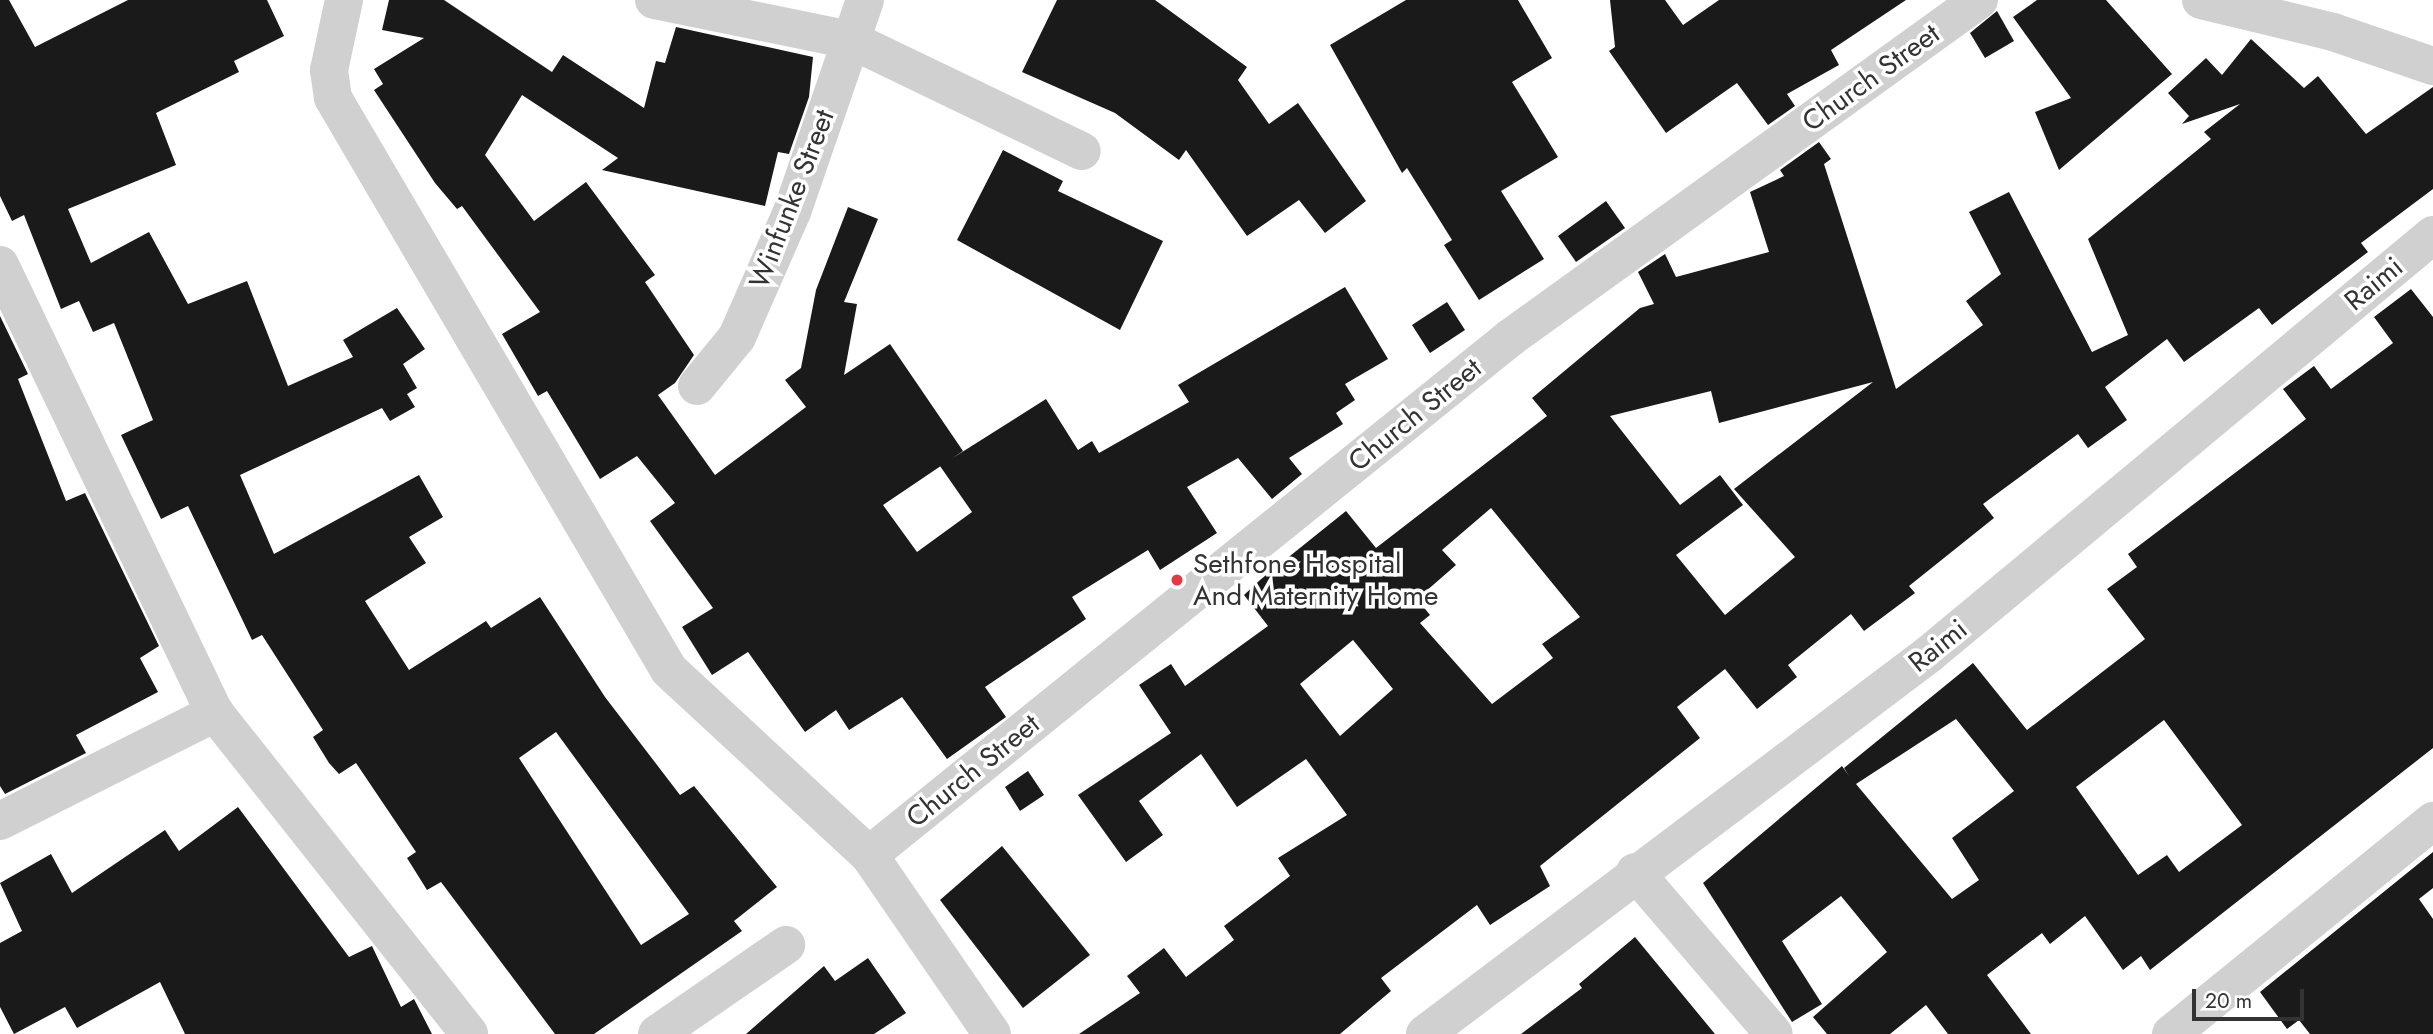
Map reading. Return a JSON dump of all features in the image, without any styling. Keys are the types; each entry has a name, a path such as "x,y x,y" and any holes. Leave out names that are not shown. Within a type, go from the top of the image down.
{"street":[{"path":"344,0 330,70 333,98 668,670 869,855 992,1034"},
{"path":"654,0 851,40 1082,151"},
{"name":"Winfunke Street","path":"697,386 737,337 792,212 865,0"},
{"name":"Church Street","path":"869,855 1510,338 1979,0"},
{"path":"2201,0 2333,32 2433,66"},
{"name":"Raimi","path":"1425,1034 1635,872 1928,654 2433,235"},
{"path":"0,265 215,713 469,1034"},
{"path":"0,821 215,713"},
{"path":"2171,1034 2215,1021 2433,821"},
{"path":"1635,872 1774,1034"},
{"path":"657,1034 786,946"}],"building":[{"path":"0,0 9,0 35,47 128,0 267,0 284,36 234,61 239,72 156,113 176,165 68,209 91,263 149,232 188,304 247,281 288,386 353,357 343,340 397,308 425,349 403,364 417,388 407,394 415,407 390,421 382,408 240,475 274,554 419,475 443,517 409,537 426,563 365,601 409,670 486,621 491,628 540,597 605,697 680,795 694,786 777,887 734,921 742,931 594,1034 555,1034 441,882 427,890 407,858 416,852 356,763 339,774 329,763 313,737 323,730 262,635 252,640 188,506 161,519 121,435 153,420 114,323 93,332 79,301 61,309 24,215 12,221 0,196","holes":["556,732 689,914 641,945 519,758"]},
{"path":"389,0 444,0 552,72 563,55 644,108 656,61 665,63 676,27 813,57 809,97 789,154 778,152 765,206 602,170 618,158 522,95 485,155 534,221 586,182 655,275 645,282 694,355 675,383 658,395 715,475 806,407 785,380 801,368 816,290 848,207 878,219 844,302 857,304 844,375 890,344 963,451 952,458 1046,399 1078,450 1092,441 1099,453 1189,402 1178,385 1345,287 1388,359 1345,384 1355,400 1336,413 1343,424 1289,458 1302,474 1272,499 1238,458 1187,487 1217,533 1160,570 1148,550 1072,597 1086,619 985,687 1006,717 947,759 902,697 849,730 836,710 805,732 748,652 712,675 682,627 713,608 650,521 675,503 637,456 600,479 547,391 538,396 502,334 540,312 462,206 457,209 435,183 374,90 383,84 374,69 424,38 382,30","holes":["940,466 972,512 917,552 883,505"]},
{"path":"1057,0 1155,0 1247,67 1238,80 1269,124 1298,103 1366,201 1325,233 1299,200 1247,236 1186,150 1179,160 1115,113 1022,72"},
{"path":"1406,0 1518,0 1552,58 1512,82 1558,157 1501,191 1544,259 1479,300 1444,245 1452,240 1407,168 1402,173 1330,45"},
{"path":"1610,0 1665,0 1683,25 1719,0 1906,0 1831,50 1839,65 1787,94 1795,106 1768,125 1737,83 1666,133 1609,51 1615,47"},
{"path":"2037,0 2106,0 2172,74 2059,170 2035,112 2071,98 2013,17"},
{"path":"1997,11 2014,41 1985,58 1970,33"},
{"path":"2251,39 2304,88 2318,76 2366,134 2433,87 2433,189 2361,243 2368,252 2272,325 2259,308 2184,362 2167,339 2105,387 2127,420 2088,448 2078,434 1983,504 1994,518 1909,586 1915,593 1864,631 1851,614 1788,665 1797,677 1757,709 1725,669 1677,707 1700,738 1540,866 1550,886 1490,925 1477,905 1381,978 1391,991 1340,1034 1079,1034 1140,993 1127,976 1164,948 1186,977 1234,940 1224,926 1290,876 1278,858 1347,815 1306,759 1237,807 1201,754 1139,801 1163,835 1126,862 1078,795 1171,733 1139,685 1171,664 1185,686 1268,626 1244,595 1260,580 1346,511 1376,548 1547,416 1532,398 1640,308 1654,304 1638,272 1665,254 1676,277 1769,252 1750,192 1784,176 1780,170 1819,142 1831,159 1824,164 1896,389 1983,325 1966,301 2001,274 1969,212 2009,192 2092,352 2128,335 2088,239 2211,139 2204,132 2240,104 2182,124 2189,116 2168,93 2206,58 2222,75","holes":["1873,382 1734,489 1795,557 1725,615 1676,555 1743,505 1720,475 1680,505 1610,416 1711,391 1719,423","1491,508 1580,617 1542,644 1553,658 1492,704 1420,623 1430,615 1417,599 1456,565 1442,550","1353,640 1393,689 1340,736 1300,684"]},
{"path":"1003,150 1063,181 1058,191 1163,241 1120,330 957,240"},
{"path":"1606,201 1625,228 1576,262 1558,236"},
{"path":"2411,289 2433,317 2433,748 2150,970 2141,956 2123,970 2085,916 2050,944 2042,933 1987,975 2031,1034 1948,1034 1926,1005 1890,1034 1827,1034 1813,1017 1887,952 1841,896 1782,941 1822,1004 1792,1022 1703,883 1842,766 1849,776 1844,768 1973,663 2027,730 2145,639 2107,589 2137,567 2128,554 2306,419 2283,389 2314,366 2331,389 2393,343 2374,317","holes":["1956,719 2014,791 1952,838 1979,880 1952,899 1856,784","2164,720 2242,825 2179,872 2167,855 2138,875 2076,787"]},
{"path":"1447,302 1465,330 1430,353 1412,325"},
{"path":"0,316 28,374 18,379 66,501 85,493 159,646 140,658 158,692 76,735 86,753 5,794 0,786"},
{"path":"1028,771 1044,795 1020,811 1005,787"},
{"path":"238,807 349,957 372,946 401,1007 414,999 432,1034 185,1034 160,982 77,1028 65,1007 14,1034 0,1007 0,943 22,931 0,883 51,854 72,893 165,830 179,851"},
{"path":"1002,846 1090,955 1023,1008 940,900"},
{"path":"2433,852 2433,888 2419,899 2433,919 2433,1034 2310,1034 2299,1020 2287,1029 2260,992"},
{"path":"1635,937 1715,1034 1521,1034 1582,988 1579,984"},
{"path":"868,958 906,1013 874,1034 746,1034 824,966 835,981"}],"place":[{"name":"Sethfone Hospital And Maternity Home","path":"1177,580"}]}
